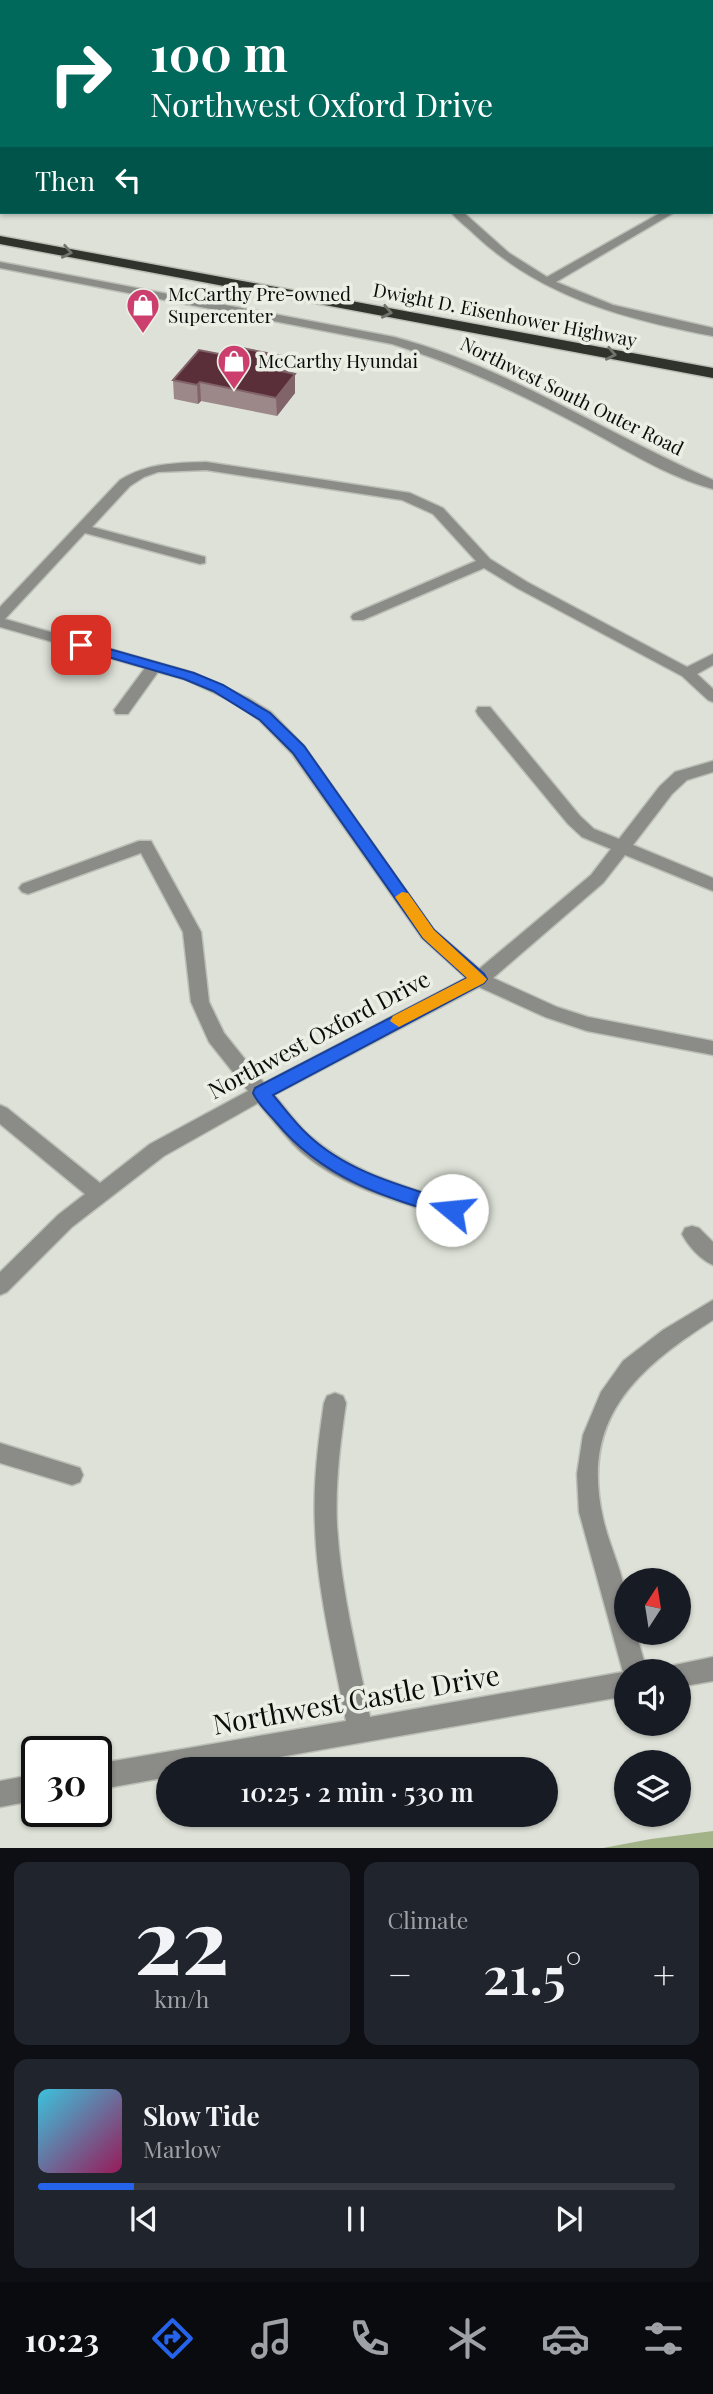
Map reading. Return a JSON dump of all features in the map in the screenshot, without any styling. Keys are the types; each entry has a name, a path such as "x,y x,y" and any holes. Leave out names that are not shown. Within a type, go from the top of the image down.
{"highway":[{"name":"Dwight D. Eisenhower Highway","path":"0,227 713,359"},
{"name":"Dwight D. Eisenhower Highway","path":"0,240 713,373"}],"street":[{"path":"458,214 511,260 547,282 603,306 713,332"},
{"path":"547,282 666,214"},
{"name":"Northwest South Outer Road","path":"0,265 394,341 450,356 495,376 666,465 713,485"},
{"path":"0,616 114,491 139,474 169,467 206,466 405,496 438,511 485,562 522,585 687,673 713,697"},
{"path":"81,528 200,560"},
{"path":"358,617 485,562"},
{"path":"0,622 155,666 218,688 265,716 298,750 428,934 479,979 551,1012 587,1024 713,1048"},
{"path":"687,673 713,659"},
{"path":"122,710 155,666"},
{"path":"484,711 574,820 588,833 713,886"},
{"name":"Northwest Oxford Drive","path":"0,1286 33,1251 98,1193 157,1150 479,979 597,879 666,790 681,776 713,766"},
{"path":"28,888 145,845 192,932 200,1002 216,1037 261,1093 301,1140 325,1159 385,1190 452,1210"},
{"path":"0,1113 98,1193"},
{"path":"692,1234 713,1256"},
{"path":"632,1659 590,1513 588,1484 591,1450 600,1417 613,1392 630,1369 652,1349 713,1308"},
{"path":"335,1404 326,1460 326,1528 330,1572 361,1732"},
{"path":"0,1453 72,1475"},
{"path":"691,1673 713,1669"},
{"name":"Northwest Castle Drive","path":"112,1774 614,1686"},
{"path":"0,1794 21,1790"}],"green space":[{"path":"713,1831 713,1848 603,1848 651,1839"}],"building":[{"path":"232,346 287,357 277,370 295,374 276,398 200,382 197,385 173,380 199,350 224,355"}],"slow traffic":[{"path":"399,1021 479,979 428,934 402,897"}],"place":[{"name":"McCarthy Pre-owned Supercenter","path":"143,335"},
{"name":"McCarthy Hyundai","path":"234,391"}],"route":[{"path":"81,645 189,676 243,701 265,716 298,750 428,934 479,979 261,1093 301,1140 325,1159 385,1190 452,1210"}]}
